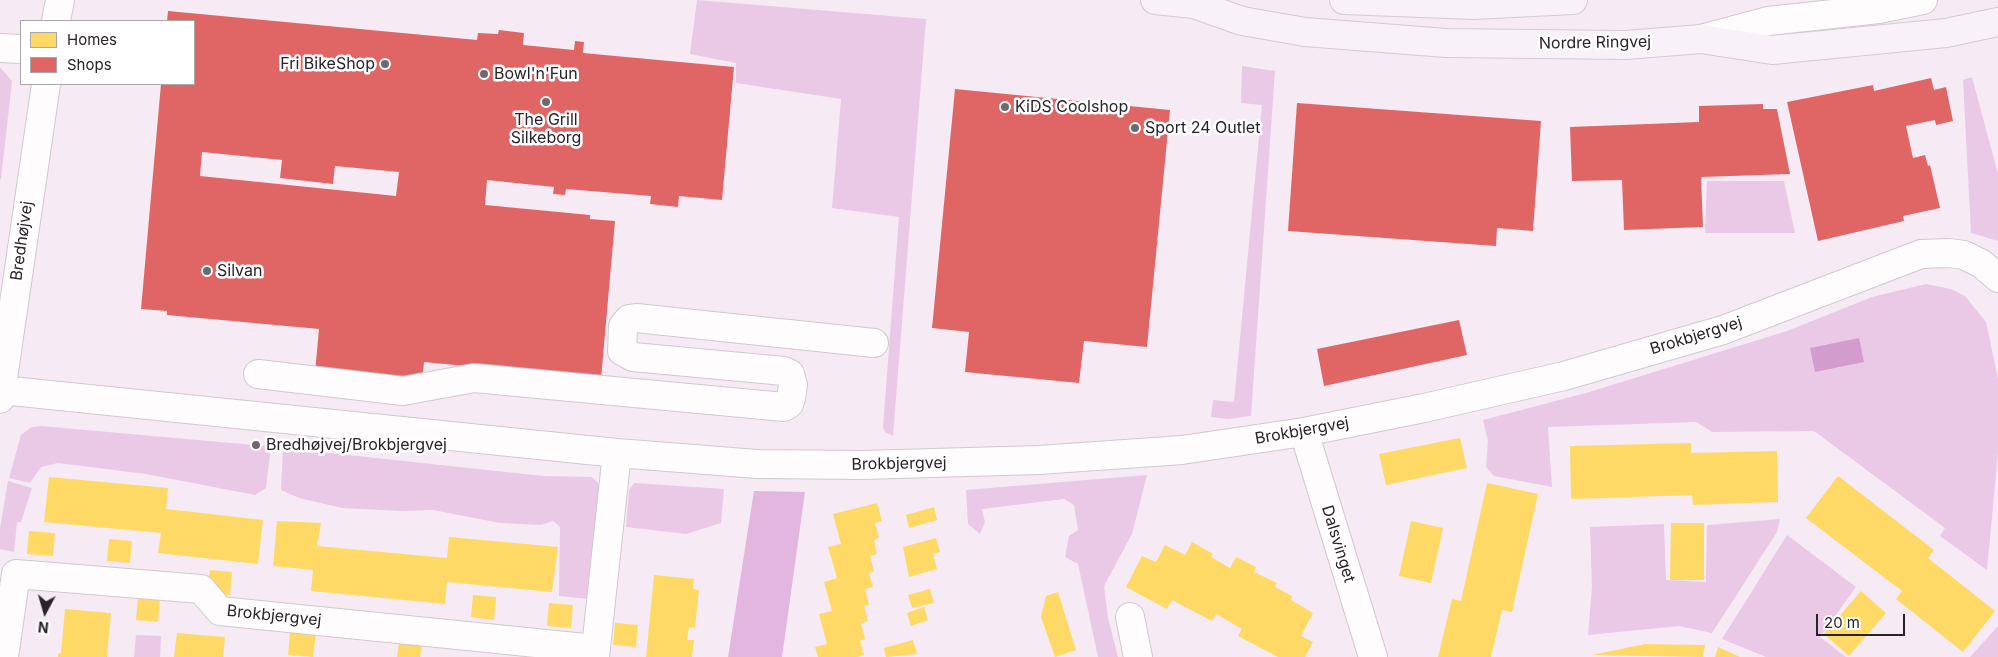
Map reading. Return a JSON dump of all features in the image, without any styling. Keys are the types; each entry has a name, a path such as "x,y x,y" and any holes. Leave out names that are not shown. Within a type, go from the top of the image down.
{"main road":[{"name":"Nordre Ringvej","path":"1155,0 1204,1 1242,21 1305,32 1446,43 1626,45 1701,39 1772,50 1946,33 1998,22"},
{"path":"1344,0 1473,5 1573,0"}],"street":[{"path":"56,20 60,0"},
{"path":"1701,39 1768,21 1879,9 1924,0"},
{"path":"0,48 20,49"},
{"name":"Bredhøjvej","path":"1,395 46,85"},
{"name":"Brokbjergvej","path":"1,395 617,454 757,464 863,465 1020,461 1182,450 1304,432 1433,406 1564,376 1723,330 1922,254 1949,253 1964,255 1982,264 1998,278"},
{"path":"258,374 403,391 474,378 784,407 789,404 793,385 790,374 784,370 633,357 622,352 620,346 623,326 629,319 636,318 874,343"},
{"name":"Dalsvinget","path":"1304,432 1373,657"},
{"name":"Brokbjergvej","path":"4,657 16,574 201,589 220,611 595,653 617,454"},
{"path":"1130,617 1138,657"}],"shaded area":[{"path":"697,0 926,19 893,436 885,432 883,427 899,217 832,208 841,99 736,83 736,63 690,54"},
{"path":"1242,66 1275,71 1251,416 1228,419 1211,417 1213,400 1234,402 1262,105 1241,103"},
{"path":"0,67 12,81 1,179 0,179"},
{"path":"1972,77 1998,174 1998,241 1971,233 1963,80"},
{"path":"1707,181 1784,181 1795,233 1705,233"},
{"path":"1926,284 1951,289 1965,296 1986,322 1998,379 1998,453 1987,570 1940,536 1945,528 1814,431 1712,432 1696,422 1548,427 1552,487 1494,476 1486,467 1488,441 1483,420 1586,393 1787,331 1872,297"},
{"path":"1859,338 1864,362 1815,372 1810,348"},
{"path":"41,426 265,446 270,454 266,488 255,495 146,474 58,463 41,467 30,483 9,478 21,435 32,427"},
{"path":"283,448 543,476 592,477 599,484 588,599 559,596 560,527 553,521 541,525 500,523 433,510 402,511 342,508 299,498 281,490"},
{"path":"1147,475 1132,534 1104,586 1108,618 1118,657 1098,657 1078,564 1065,557 1069,536 1078,530 1074,505 1064,499 982,509 985,522 980,534 968,524 966,490"},
{"path":"8,481 32,488 21,522 17,522 14,552 0,549 0,529"},
{"path":"634,483 724,489 721,523 686,534 626,527 629,490"},
{"path":"754,491 805,492 782,657 728,657"},
{"path":"1780,519 1777,532 1712,633 1679,626 1588,635 1592,587 1590,527 1664,524 1666,580 1706,582 1707,525"},
{"path":"1787,535 1856,587 1820,637 1846,657 1766,657 1722,639"},
{"path":"1998,626 1998,657 1970,657"},
{"path":"136,635 161,636 160,657 134,657"}],"building: Homes":[{"path":"1460,438 1467,468 1386,485 1379,454"},
{"path":"1691,443 1691,453 1777,451 1778,502 1693,505 1692,495 1571,499 1570,446"},
{"path":"1838,476 1934,550 1928,558 1995,611 1963,652 1896,599 1902,591 1806,518"},
{"path":"49,477 168,488 166,509 263,520 258,564 158,553 161,533 44,522"},
{"path":"1487,483 1538,494 1512,612 1502,610 1491,657 1438,657 1452,599 1461,601"},
{"path":"877,503 882,521 875,523 879,538 874,540 877,554 870,556 874,571 869,573 873,587 865,589 869,605 864,606 868,621 861,623 865,639 860,641 864,655 857,657 818,657 815,647 827,644 819,614 832,611 824,582 837,578 828,547 841,544 833,514"},
{"path":"934,507 937,520 909,528 906,515"},
{"path":"277,521 321,523 317,546 447,558 449,537 558,547 552,592 447,582 445,604 311,591 313,570 273,566"},
{"path":"1411,521 1443,528 1431,583 1399,576"},
{"path":"1671,523 1704,523 1704,580 1670,580"},
{"path":"29,531 55,533 53,556 27,554"},
{"path":"936,538 940,552 933,554 937,569 909,577 903,547"},
{"path":"109,539 132,541 130,563 107,561"},
{"path":"1192,542 1213,554 1211,557 1230,568 1236,557 1256,567 1254,572 1277,583 1275,587 1292,596 1291,600 1313,613 1301,636 1313,642 1305,657 1278,657 1238,636 1242,629 1216,614 1212,621 1172,600 1167,609 1126,587 1142,556 1156,562 1165,545 1185,555"},
{"path":"210,570 232,572 230,595 207,593"},
{"path":"654,575 694,579 693,589 699,590 695,628 689,627 687,640 694,640 692,657 646,657"},
{"path":"930,589 934,603 912,608 908,595"},
{"path":"1861,591 1886,613 1849,656 1824,634"},
{"path":"1058,592 1076,650 1055,657 1041,617 1046,596"},
{"path":"473,595 496,597 494,620 471,617"},
{"path":"138,597 160,599 158,622 136,620"},
{"path":"549,603 573,605 571,628 547,626"},
{"path":"924,607 928,620 911,626 907,613"},
{"path":"65,609 111,613 107,657 58,657 58,654 61,653"},
{"path":"615,623 638,625 636,647 613,645"},
{"path":"290,632 316,634 313,657 288,655"},
{"path":"177,633 225,637 223,657 174,657"},
{"path":"913,640 917,654 886,657 884,648"},
{"path":"399,643 422,645 420,657 397,657"},
{"path":"1645,644 1705,645 1703,657 1592,655"},
{"path":"1718,647 1740,657 1715,657"}],"building: Shops":[{"path":"168,11 477,40 478,33 498,34 499,30 524,33 523,45 574,50 575,41 584,42 583,53 734,67 722,200 679,196 678,207 650,204 651,196 566,189 565,195 553,194 554,187 487,180 485,205 590,215 590,219 615,221 601,379 424,362 422,383 315,373 319,329 167,315 167,311 141,309 161,85 195,85 195,20 167,20","holes":["202,152 282,160 280,178 333,184 335,166 399,172 396,196 200,176"]},
{"path":"1931,78 1934,90 1946,87 1953,121 1936,125 1935,120 1906,126 1913,158 1925,155 1928,166 1930,165 1940,208 1903,216 1904,221 1818,241 1787,102 1873,85 1874,91"},
{"path":"955,89 1170,110 1147,347 1084,341 1079,383 965,372 969,332 932,328"},
{"path":"1297,103 1541,121 1533,231 1497,228 1496,246 1288,231"},
{"path":"1763,104 1763,109 1777,109 1790,174 1701,177 1703,227 1624,230 1622,180 1572,181 1570,127 1699,122 1699,106"},
{"path":"1459,320 1467,355 1324,386 1317,349"}],"place":[{"name":"Fri BikeShop","path":"385,64"},
{"name":"Bowl'n'Fun","path":"484,74"},
{"name":"The Grill Silkeborg","path":"546,102"},
{"name":"KiDS Coolshop","path":"1005,107"},
{"name":"Sport 24 Outlet","path":"1135,128"},
{"name":"Silvan","path":"207,271"},
{"name":"Bredhøjvej/Brokbjergvej","path":"256,445"}]}
